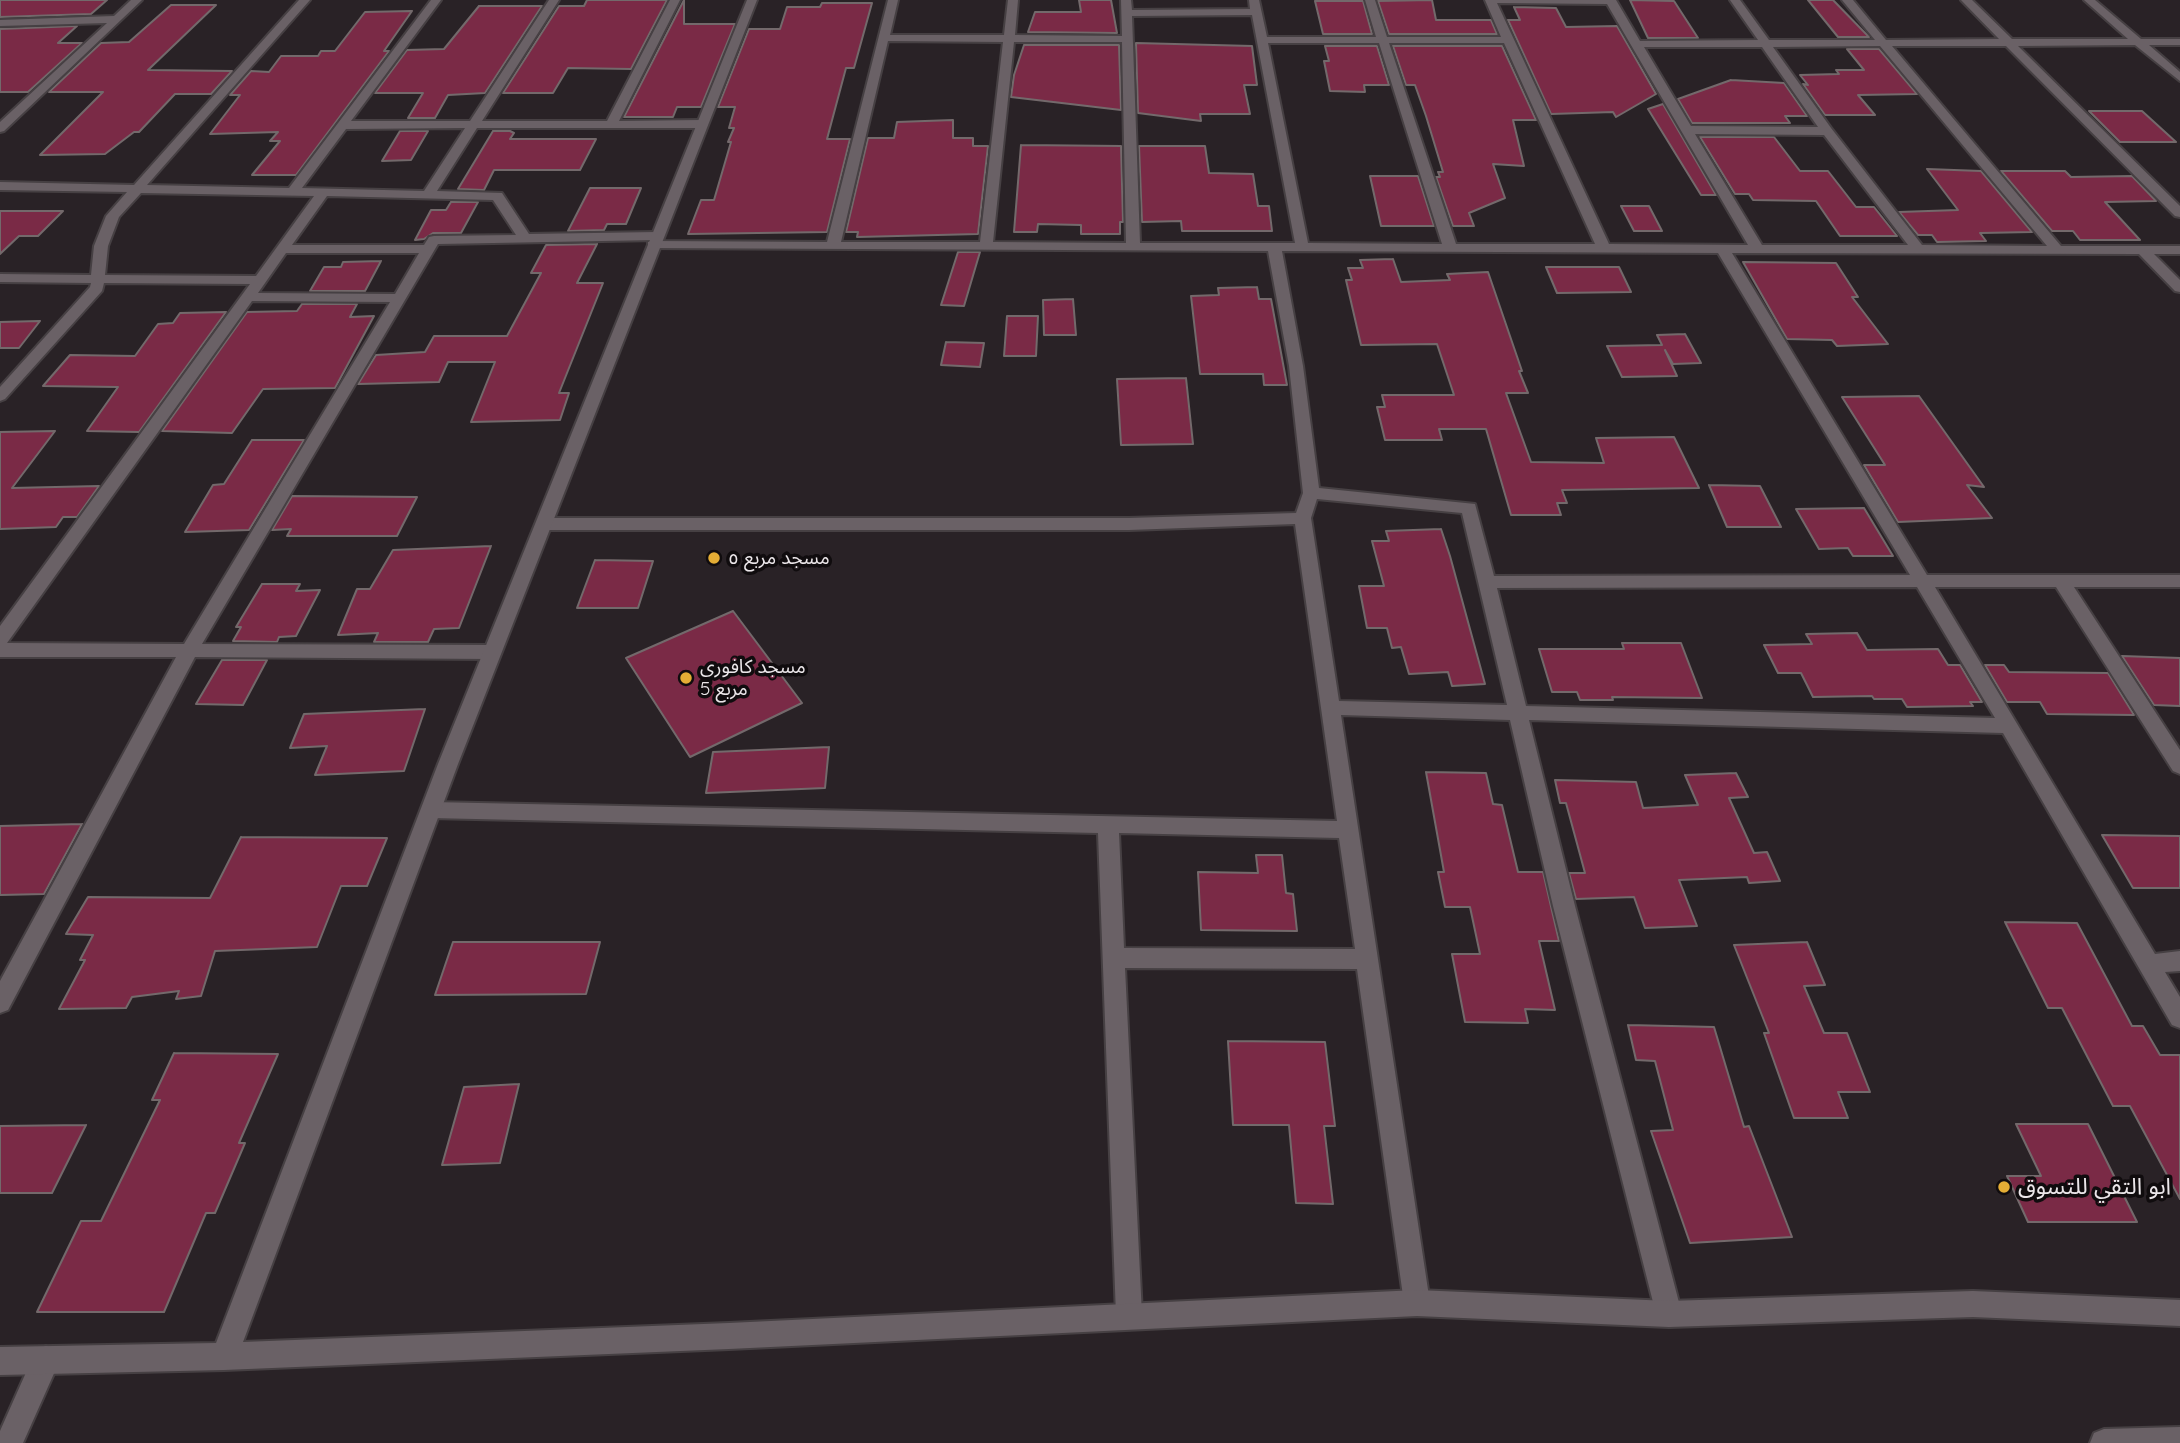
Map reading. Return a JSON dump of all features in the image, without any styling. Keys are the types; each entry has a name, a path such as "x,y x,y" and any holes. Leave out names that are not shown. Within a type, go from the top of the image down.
{"street":[{"path":"0,128 137,0"},
{"path":"0,396 97,288 101,246 113,216 305,0"},
{"path":"293,191 436,0"},
{"path":"429,193 554,0"},
{"path":"611,124 674,0"},
{"path":"224,1356 492,652 752,0"},
{"path":"833,246 893,0"},
{"path":"986,246 1013,0"},
{"path":"1370,0 1450,247"},
{"path":"1604,248 1490,0 1610,0 1757,248"},
{"path":"1735,0 1827,131 1917,249"},
{"path":"1847,0 2057,249"},
{"path":"1966,0 2180,213"},
{"path":"2089,0 2180,78"},
{"path":"1133,246 1126,6 1255,6 1302,247"},
{"path":"0,23 117,19"},
{"path":"882,38 1127,39"},
{"path":"1262,40 1508,40"},
{"path":"1637,44 2180,42"},
{"path":"341,125 702,124"},
{"path":"1688,130 1827,131"},
{"path":"0,186 497,196 525,238"},
{"path":"0,639 324,191"},
{"path":"0,1003 188,650 434,240 525,238 833,246 2180,250"},
{"path":"1274,247 1296,366 1311,493 1303,518 1417,1303"},
{"path":"1722,248 2009,726 2180,1018"},
{"path":"282,249 429,249"},
{"path":"2143,250 2180,288"},
{"path":"0,278 261,280"},
{"path":"248,297 401,298"},
{"path":"1311,493 1469,508 1567,919 1670,1314"},
{"path":"544,524 1129,524 1303,518"},
{"path":"2061,581 2180,766"},
{"path":"1486,582 2180,581"},
{"path":"0,650 492,652"},
{"path":"1331,708 2009,726"},
{"path":"431,810 1349,830"},
{"path":"1108,825 1129,1315"},
{"path":"1114,958 1367,959"},
{"path":"2148,965 2180,961"},
{"path":"0,1361 224,1356 715,1336 1417,1303 1670,1314 1973,1304 2180,1313"},
{"path":"9,1443 46,1360"},
{"path":"2104,1443 2180,1441"}],"building":[{"path":"0,0 107,0 91,14 0,17"},
{"path":"587,0 667,0 631,69 568,68 553,93 503,93 559,6 584,6"},
{"path":"684,0 684,24 735,24 701,107 677,107 673,117 624,117"},
{"path":"1079,0 1111,0 1117,33 1028,32 1035,12 1081,12"},
{"path":"1432,0 1436,20 1491,20 1497,34 1389,34 1378,1"},
{"path":"1630,0 1674,1 1698,38 1648,38"},
{"path":"1808,0 1833,0 1869,37 1838,37"},
{"path":"1315,1 1363,1 1372,34 1323,34"},
{"path":"822,3 872,3 854,68 846,68 827,139 850,139 827,232 688,234 701,200 714,200 731,142 728,142 734,128 729,128 735,107 718,107 749,29 780,29 787,7 820,7"},
{"path":"171,5 216,5 148,70 232,71 211,94 175,94 139,132 134,132 105,154 40,155 103,92 49,92 101,43 129,42"},
{"path":"479,6 542,6 485,93 448,95 435,118 408,118 423,93 375,93 407,50 444,49"},
{"path":"1514,7 1556,8 1566,27 1617,26 1656,94 1616,117 1613,112 1551,114 1508,20 1520,20"},
{"path":"412,11 384,51 389,51 296,175 252,175 280,141 270,141 278,132 210,134 240,95 230,95 251,71 269,72 281,56 318,56 321,51 335,51 365,12"},
{"path":"77,26 58,43 82,43 28,92 0,92 0,29"},
{"path":"1136,43 1252,46 1257,85 1244,85 1250,114 1200,114 1201,121 1138,113"},
{"path":"1024,45 1119,45 1121,110 1011,97 1014,75"},
{"path":"1325,46 1377,46 1389,85 1364,85 1365,92 1330,91 1324,61 1329,61"},
{"path":"1393,46 1502,46 1536,120 1513,120 1524,166 1493,164 1505,198 1469,213 1474,226 1453,226 1436,177 1440,177 1438,172 1443,172 1426,116 1415,85 1406,85"},
{"path":"1847,49 1879,49 1917,94 1858,95 1875,115 1825,115 1803,84 1808,85 1800,75 1839,74 1836,70 1864,70"},
{"path":"1731,80 1784,83 1807,116 1785,116 1790,123 1692,123 1678,99"},
{"path":"1663,104 1716,195 1701,195 1648,109"},
{"path":"2089,111 2142,111 2176,142 2120,142"},
{"path":"953,120 953,138 973,138 973,146 988,146 978,234 857,237 858,232 846,232 868,138 894,138 897,122"},
{"path":"400,131 428,131 411,160 382,161"},
{"path":"493,131 510,131 514,133 510,139 596,139 580,170 494,170 484,190 458,189"},
{"path":"1700,137 1774,137 1800,171 1828,171 1856,207 1874,207 1897,236 1840,236 1816,201 1753,200 1749,194 1735,194"},
{"path":"1021,145 1121,146 1123,222 1120,222 1120,234 1081,234 1081,225 1038,224 1037,232 1014,232"},
{"path":"1139,146 1205,146 1209,173 1253,174 1258,206 1269,206 1272,231 1182,231 1181,221 1142,222"},
{"path":"1927,169 1981,171 2032,232 1980,233 1986,241 1937,242 1932,235 1918,235 1899,212 1958,210"},
{"path":"2001,171 2065,171 2071,177 2132,176 2156,201 2105,202 2140,240 2080,240 2073,231 2052,231"},
{"path":"1370,176 1418,176 1434,226 1381,226"},
{"path":"590,188 641,188 626,224 607,224 604,230 568,231"},
{"path":"451,202 478,202 461,233 433,233 424,239 415,240 431,210 446,210"},
{"path":"1621,206 1649,206 1662,231 1634,231"},
{"path":"0,211 63,211 38,236 19,236 0,254"},
{"path":"597,244 577,283 603,283 559,393 569,393 560,420 471,422 495,362 448,362 439,382 358,384 376,355 425,352 434,336 507,336 541,273 531,273 546,245"},
{"path":"958,252 980,252 964,306 941,305"},
{"path":"1393,259 1401,282 1450,280 1447,274 1488,272 1528,393 1506,393 1531,462 1604,463 1596,438 1674,437 1699,488 1562,490 1567,503 1557,503 1561,515 1511,515 1486,429 1439,429 1442,440 1385,440 1377,407 1385,407 1382,395 1454,395 1437,344 1361,345 1346,280 1352,280 1348,268 1363,268 1360,260"},
{"path":"381,261 365,291 310,291 324,267 341,267 343,262"},
{"path":"1743,262 1836,263 1858,297 1852,297 1888,344 1837,346 1832,340 1787,339"},
{"path":"1546,267 1619,267 1631,292 1557,293"},
{"path":"1257,287 1259,299 1271,299 1287,385 1264,385 1263,374 1200,374 1191,296 1219,295 1218,288"},
{"path":"1073,299 1076,335 1044,335 1043,300"},
{"path":"302,304 357,304 350,317 374,316 335,388 263,389 232,433 162,431 247,312 297,311"},
{"path":"226,312 139,432 87,431 118,387 43,386 70,355 135,356 158,324 173,323 180,313"},
{"path":"1007,316 1038,316 1036,356 1004,356"},
{"path":"40,321 19,348 0,348 0,322"},
{"path":"1685,334 1701,363 1673,364 1665,350 1677,376 1622,377 1607,346 1662,345 1657,335"},
{"path":"946,342 984,343 980,367 941,365"},
{"path":"1186,378 1193,444 1121,445 1117,379"},
{"path":"1919,396 1984,487 1967,485 1992,518 1898,522 1864,465 1885,465 1842,397"},
{"path":"55,431 12,488 99,486 77,517 63,517 56,527 0,529 0,432"},
{"path":"252,440 304,440 249,530 185,532 213,485 224,484"},
{"path":"1709,485 1760,486 1781,527 1727,527"},
{"path":"292,496 417,497 397,536 287,536 291,529 272,530"},
{"path":"1864,508 1893,556 1853,556 1848,548 1819,549 1796,509"},
{"path":"1441,529 1485,684 1452,686 1448,672 1409,674 1401,647 1392,648 1387,628 1367,628 1359,586 1384,586 1372,541 1389,541 1386,531"},
{"path":"491,546 459,628 434,629 428,642 374,642 378,633 338,635 357,589 370,589 393,550"},
{"path":"595,560 653,561 638,608 577,608"},
{"path":"262,584 300,584 296,591 320,590 296,636 279,637 277,642 233,641 241,627 236,627"},
{"path":"733,611 802,703 690,757 626,658"},
{"path":"1857,633 1867,650 1938,649 1948,665 1960,665 1982,702 1970,702 1973,706 1907,707 1902,699 1874,699 1872,696 1813,697 1801,673 1778,673 1764,645 1812,644 1806,634"},
{"path":"1622,643 1681,643 1702,698 1612,697 1613,700 1580,700 1577,692 1552,692 1539,649 1624,649"},
{"path":"2122,656 2180,658 2180,706 2154,705"},
{"path":"222,660 267,660 243,705 196,704"},
{"path":"1985,665 2004,665 2009,672 2108,673 2134,715 2047,714 2040,702 2007,702"},
{"path":"425,709 404,771 315,775 327,746 290,748 304,714"},
{"path":"829,747 825,788 706,793 713,752"},
{"path":"1426,772 1486,773 1493,804 1502,805 1518,872 1543,872 1559,941 1539,941 1555,1010 1525,1009 1528,1023 1465,1022 1452,954 1480,954 1470,907 1445,907 1438,872 1444,872"},
{"path":"1736,773 1748,797 1729,798 1754,853 1767,852 1780,881 1749,883 1747,877 1679,880 1697,926 1645,928 1634,897 1576,899 1569,873 1585,873 1566,803 1560,803 1555,780 1636,782 1643,808 1698,805 1685,775"},
{"path":"82,824 44,894 0,895 0,826"},
{"path":"2102,835 2180,836 2180,888 2133,888"},
{"path":"241,837 387,838 367,886 341,886 317,947 215,951 201,996 176,999 179,991 132,997 126,1008 59,1009 85,960 80,960 93,935 66,934 88,897 210,898"},
{"path":"1256,855 1282,855 1286,893 1293,894 1297,931 1201,930 1198,872 1258,873"},
{"path":"2005,922 2077,923 2132,1026 2143,1026 2160,1055 2180,1055 2180,1199 2130,1106 2113,1106 2062,1008 2048,1008"},
{"path":"453,942 600,942 586,994 435,995"},
{"path":"1807,942 1825,985 1804,986 1824,1033 1847,1033 1870,1092 1838,1092 1848,1118 1794,1118 1764,1033 1769,1033 1734,945"},
{"path":"1628,1025 1714,1027 1744,1127 1749,1126 1792,1237 1690,1243 1651,1131 1673,1130 1655,1061 1636,1060"},
{"path":"1228,1041 1325,1042 1335,1126 1324,1126 1333,1204 1296,1203 1289,1125 1233,1125"},
{"path":"174,1053 278,1054 239,1143 245,1143 215,1213 206,1213 164,1312 37,1312 81,1221 101,1221 160,1100 152,1100"},
{"path":"519,1084 500,1163 442,1165 464,1087"},
{"path":"2016,1124 2088,1124 2137,1222 2028,1222 2007,1176 2041,1176"},
{"path":"86,1125 52,1193 0,1193 0,1126"}],"place":[{"name":"مسجد مربع ٥","path":"714,558"},
{"name":"مسجد كافوري مربع 5","path":"686,678"},
{"name":"ابو التقي للتسوق","path":"2004,1187"}]}
